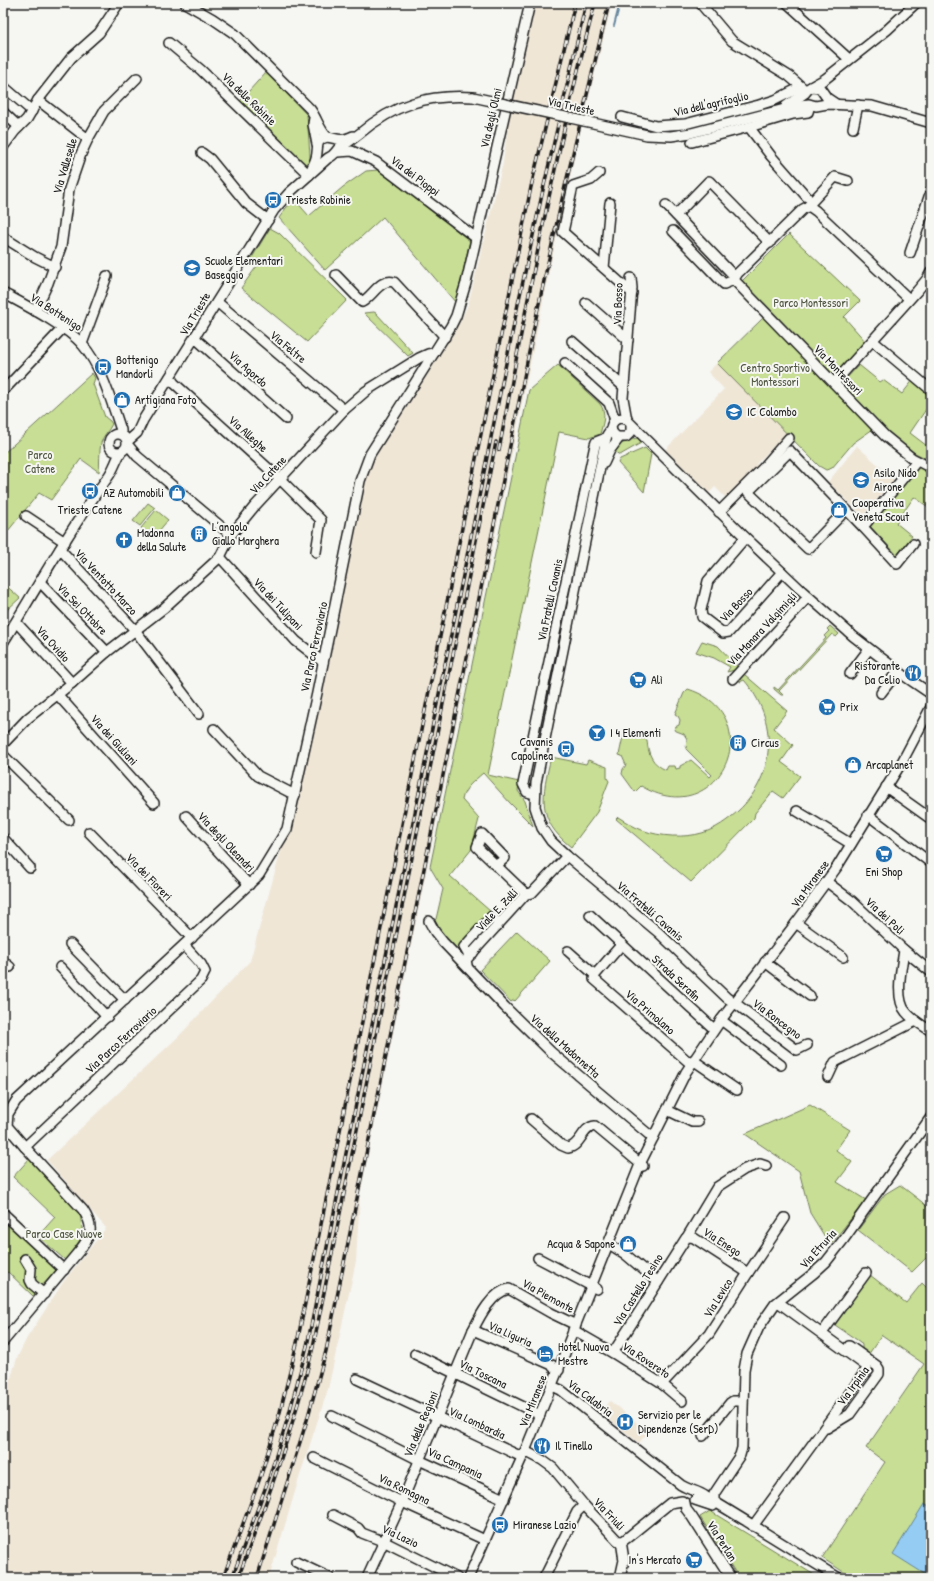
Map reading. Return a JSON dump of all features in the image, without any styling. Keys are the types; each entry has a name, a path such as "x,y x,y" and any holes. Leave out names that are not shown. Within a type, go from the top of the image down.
{"street":[{"path":"3,147 27,119 38,100 71,58 99,33 119,3"},
{"path":"185,3 235,34 314,113 320,128 336,145 333,155 322,157 317,148 313,124 314,113"},
{"name":"Via degli Olmi","path":"476,238 530,3"},
{"path":"700,3 732,41 806,89 818,87 827,98 836,104"},
{"path":"787,3 849,59"},
{"path":"806,89 824,80 887,30 916,3"},
{"name":"Via delle Robinie","path":"169,43 201,70 309,175"},
{"path":"88,139 104,111 137,78"},
{"path":"692,142 793,114 808,112 813,105 824,100 824,80"},
{"path":"3,86 32,111"},
{"path":"806,89 805,99 813,105"},
{"name":"Via Trieste","path":"783,108 806,89"},
{"name":"Via dell'agrifoglio","path":"622,117 656,126 685,124 759,105 806,89"},
{"name":"Via Trieste","path":"121,442 143,420 196,338 279,203 309,175 355,137 375,122 402,106 421,100 440,97 473,97 643,134 659,136 691,133 771,113 783,108 813,105 858,105 885,109 931,123"},
{"name":"Via Valleselle","path":"35,311 55,267 61,247 69,189 88,139 38,100"},
{"path":"853,128 858,105"},
{"path":"3,112 19,127"},
{"path":"749,127 807,202 909,299"},
{"name":"Via Trieste","path":"309,175 320,140 344,140 355,137"},
{"name":"Via dei Pioppi","path":"333,155 343,151 352,151 376,162 476,238"},
{"path":"202,153 210,158 246,203 268,220"},
{"path":"600,173 591,180 574,186 563,232 604,268"},
{"path":"673,231 724,284 734,279 770,243 807,202 835,177 848,181"},
{"path":"675,214 709,181 770,243"},
{"path":"910,253 931,191"},
{"path":"604,268 610,203"},
{"name":"Via Montessori","path":"666,205 734,279 885,436 917,461 931,468"},
{"path":"3,237 35,257 55,267"},
{"name":"Via Parco Ferroviario","path":"4,1340 86,1242 91,1229 90,1221 83,1210 5,1125 8,1114 16,1100 259,876 287,829 324,662 364,466 370,454 445,337 456,316 476,238"},
{"name":"Via Bosso","path":"604,268 630,292 622,385 623,420"},
{"path":"834,383 873,342 931,273"},
{"path":"336,275 362,302 384,283 390,281 394,282 445,337"},
{"path":"82,344 107,276"},
{"name":"Via Bottenigo","path":"3,293 63,328 82,344 96,364 106,384 118,422 121,442"},
{"name":"Via Feltre","path":"217,302 344,410"},
{"name":"Via Bosso","path":"586,303 626,338"},
{"path":"3,391 63,328"},
{"name":"Via Agordo","path":"196,338 286,419"},
{"path":"572,341 622,385"},
{"path":"873,342 931,390"},
{"name":"Via Catene","path":"3,744 28,718 57,694 72,684 107,652 164,608 220,557 231,534 344,410 373,387 419,358 434,353"},
{"name":"Via Bosso","path":"565,363 609,403 631,429 629,434 638,435 647,439"},
{"name":"Via Alleghe","path":"170,377 174,383 280,480 321,520 316,552"},
{"path":"623,420 611,425 611,429 614,436 619,438 626,437 629,434"},
{"name":"Via Bosso","path":"623,420 636,427 745,538 808,596 869,649 931,694"},
{"name":"Via Fratelli Cavanis","path":"611,429 606,438 536,783 534,794 535,807 542,828 551,841 651,926 727,998 734,1002"},
{"name":"Via Fratelli Cavanis","path":"534,794 529,793 524,788 526,773 595,445 596,442 606,438"},
{"name":"Via Fratelli Cavanis","path":"599,473 610,450 619,438"},
{"path":"719,512 763,468 789,438"},
{"path":"3,643 103,482 104,475 121,442 231,534"},
{"path":"846,510 808,549 748,492 790,450 897,564 913,544"},
{"path":"863,527 917,461"},
{"name":"Via Ventotto Marzo","path":"26,516 63,546 135,630"},
{"name":"Via Bosso","path":"745,538 708,581 701,610 702,618 723,633 729,632 782,572"},
{"name":"Via dei Tulipani","path":"220,557 296,640 324,662"},
{"name":"Via Sei Ottobre","path":"40,582 107,652"},
{"name":"Via Manara Valgimigli","path":"733,678 808,596"},
{"name":"Via Ovidio","path":"16,622 72,684"},
{"path":"135,630 199,714"},
{"path":"850,674 869,649"},
{"path":"881,694 898,671"},
{"name":"Via dei Giuliani","path":"57,694 154,803"},
{"name":"Via Miranese","path":"614,1246 625,1208 651,1142 692,1062 720,1020 827,882 912,744 931,707"},
{"path":"214,729 258,776 295,795"},
{"path":"3,755 69,820"},
{"path":"526,773 528,781 536,783"},
{"path":"886,787 931,819"},
{"path":"797,811 851,844"},
{"path":"868,815 931,863"},
{"name":"Via degli Oleandri","path":"186,816 249,885"},
{"name":"Via dei Fioreri","path":"89,832 192,938"},
{"path":"3,838 30,868"},
{"name":"Viale E. Zolli","path":"467,966 466,960 526,894 532,893 567,856"},
{"path":"496,866 526,894"},
{"name":"Via dei Poli","path":"827,882 852,901 904,950 900,999 904,1011 931,1031"},
{"name":"Strada Serafin","path":"590,915 714,1029"},
{"name":"Via della Madonnetta","path":"429,921 436,934 506,1008 551,1052 651,1142"},
{"path":"796,923 843,957"},
{"path":"70,944 125,1000"},
{"path":"568,950 595,975 622,944"},
{"name":"Via Parco Ferroviario","path":"25,1147 201,980 205,972 201,964 184,945"},
{"path":"904,950 931,972"},
{"path":"764,962 810,996"},
{"path":"60,967 107,1017"},
{"name":"Via Primolano","path":"594,979 692,1062"},
{"name":"Via Roncegno","path":"734,1002 796,1050 806,1045"},
{"path":"720,1020 781,1065"},
{"path":"828,1077 836,1062 916,1021"},
{"path":"692,1062 737,1090"},
{"path":"667,1110 692,1122 698,1122"},
{"path":"531,1119 561,1145 568,1148 574,1146 590,1127 595,1126 642,1165"},
{"name":"Via Etruria","path":"714,1501 714,1494 737,1459 742,1448 742,1401 744,1370 747,1354 759,1327 771,1309 819,1268 840,1245 930,1121"},
{"name":"Via Castello Tesino","path":"613,1353 717,1186 745,1169 760,1164 766,1166"},
{"name":"Via Miranese","path":"468,1578 524,1454 565,1353 571,1345 604,1261 616,1222 642,1165"},
{"path":"3,1213 64,1270"},
{"name":"Via Levico","path":"662,1384 709,1334 748,1273 786,1218"},
{"path":"616,1222 611,1241 614,1246 658,1282"},
{"name":"Via Enego","path":"685,1239 692,1237 748,1273"},
{"path":"604,1261 609,1247 614,1246"},
{"path":"538,1258 594,1288"},
{"path":"25,1259 31,1269 30,1280 32,1284 44,1294"},
{"path":"825,1329 866,1273"},
{"name":"Via Piemonte","path":"508,1289 578,1325"},
{"name":"Via delle Regioni","path":"367,1578 385,1542 473,1330 484,1308 502,1292 508,1289"},
{"name":"Via Irpinia","path":"753,1526 823,1430 850,1414 879,1374 879,1369 877,1366 835,1339 825,1329 797,1309 786,1295"},
{"path":"778,1302 835,1339 866,1366 867,1369 823,1430"},
{"name":"Via Rovereto","path":"578,1325 613,1353 662,1384 682,1401"},
{"name":"Via Liguria","path":"473,1330 552,1365 559,1370"},
{"name":"Via Toscana","path":"415,1354 540,1415"},
{"name":"Via Lombardia","path":"357,1379 437,1418 524,1454"},
{"name":"Via Calabria","path":"552,1386 561,1390 692,1497 741,1519"},
{"path":"848,1395 858,1402"},
{"path":"703,1436 733,1400 742,1401"},
{"name":"Via Campania","path":"332,1416 419,1460 504,1499"},
{"name":"Via Friuli","path":"524,1454 548,1463 616,1540 621,1541 670,1502 692,1497"},
{"name":"Via Romagna","path":"314,1458 402,1502 485,1540"},
{"name":"Via Etruria","path":"692,1497 710,1492 724,1478"},
{"name":"Via Calabria","path":"692,1497 714,1501 838,1578"},
{"name":"Via Perlan","path":"692,1497 686,1509 731,1578"},
{"path":"544,1578 577,1512 584,1505"},
{"name":"Via Lazio","path":"333,1516 358,1528 362,1533 385,1542 457,1578"},
{"path":"620,1578 624,1560 621,1541"},
{"path":"296,1562 330,1578"}],"shaded area":[{"path":"533,3 612,3 579,136 551,262 360,1194 356,1261 328,1389 269,1578 3,1578 3,1404 17,1358 27,1338 64,1281 106,1228 47,1160 179,1036 250,961 314,733 365,479 372,459 432,363 457,327 468,305 503,163 512,94"},
{"name":"IC Colombo","path":"717,363 787,433 756,464 760,467 728,500 715,487 709,493 665,450 724,389 708,372"},
{"name":"Asilo Nido Airone","path":"857,446 894,479 863,516 828,482"},
{"name":"Servizio per le Dipendenze (SerD)","path":"610,1401 648,1432 639,1443 601,1413"}],"green space":[{"path":"266,72 307,115 310,162 307,166 240,101"},
{"path":"378,170 470,241 456,303 383,217 325,270 279,218 286,208 295,200 309,216 343,187 366,171"},
{"path":"270,228 279,233 347,300 307,342 241,288 257,266 250,261"},
{"name":"Parco Montessori","path":"789,234 860,301 844,317 866,342 833,378 742,281"},
{"path":"374,312 413,353 408,356 364,313"},
{"name":"Centro Sportivo Montessori","path":"764,317 873,429 853,443 832,468 826,470 819,466 717,363"},
{"path":"558,365 600,404 604,415 603,422 600,434 589,438 559,432 488,775 519,782 518,791 525,801 533,826 483,773 470,785 463,796 462,800 479,819 471,850 450,876 490,911 460,946 465,954 463,958 432,923 436,919 443,889 430,867 529,390"},
{"path":"859,365 880,382 883,380 902,394 914,379 931,394 931,402 910,433 931,449 929,460 909,450 888,434 841,384"},
{"name":"Parco Catene","path":"92,373 95,378 93,384 105,417 112,424 101,443 99,472 81,459 51,500 39,493 3,537 3,454"},
{"path":"636,438 640,439 641,443 620,455 615,452 621,444"},
{"path":"645,448 651,454 644,492 618,463 620,459"},
{"path":"917,465 931,474 931,509 914,497 896,523 912,536 897,555 869,525"},
{"path":"148,503 155,508 140,526 133,521"},
{"path":"156,510 168,520 153,538 141,528"},
{"path":"3,583 20,598 8,609 3,618"},
{"path":"830,626 839,634 836,637 832,634 779,691 783,695 781,695 774,689 774,687 778,690 826,638 824,636 829,631 827,629"},
{"path":"702,641 718,646 737,666 735,670 727,672 730,667 714,658 696,652"},
{"path":"744,674 787,711 774,728 793,745 781,762 800,776 783,798 773,791 755,813 754,818 691,882 616,819 618,817 639,829 657,834 672,836 695,835 722,824 738,811 751,797 760,781 766,764 768,747 767,729 763,712 755,695 744,680 740,682 740,679"},
{"path":"688,689 713,703 727,722 730,744 725,765 712,783 693,794 669,796 641,786 635,792 622,774 626,765 622,756 619,755 624,732 647,740 648,750 654,762 661,768 666,770 668,766 675,766 676,769 680,768 680,766 691,760 710,777 712,775 686,749 687,739 684,734 674,730 675,727 679,725 680,720 675,714 684,693"},
{"path":"551,757 586,764 588,760 607,767 607,778 609,781 597,812 571,847 552,827 544,806 545,784"},
{"path":"517,931 550,961 515,1001 514,1000 511,1002 480,970"},
{"path":"810,1105 850,1130 836,1150 852,1162 837,1182 866,1200 830,1245 810,1213 799,1171 745,1134"},
{"name":"Parco Case Nuove","path":"30,1158 80,1213 83,1236 65,1260 38,1236 55,1217 13,1177"},
{"path":"900,1185 931,1211 931,1253 912,1272 858,1230 885,1194"},
{"name":"Parco Case Nuove","path":"3,1218 57,1269 33,1296 8,1272 3,1275"},
{"path":"870,1275 906,1303 922,1283 931,1292 931,1578 853,1578 822,1558 885,1462 866,1448 924,1364 882,1335 868,1355 862,1350 862,1345 860,1342 835,1325"},
{"path":"710,1511 816,1576 815,1578 739,1578 700,1517"}],"water":[{"path":"924,1504 931,1508 931,1578 893,1554"}],"waterway":[{"path":"614,26 620,3"}],"railway":[{"path":"223,1578 261,1475 280,1412 297,1343 531,187 575,3"},
{"path":"232,1578 269,1478 289,1414 307,1346 518,304 586,3"},
{"path":"499,450 520,338 567,114 595,3"},
{"path":"257,1578 307,1420 326,1351 538,308 563,195 609,3"},
{"path":"238,1578 279,1464 306,1376 313,1347 496,442"}],"place":[{"name":"Trieste Robinie","path":"273,200"},
{"name":"Scuole Elementari Baseggio","path":"192,268"},
{"name":"Bottenigo Mandorli","path":"103,367"},
{"name":"Artigiana Foto","path":"122,400"},
{"name":"IC Colombo","path":"734,412"},
{"name":"Asilo Nido Airone","path":"861,480"},
{"name":"Trieste Catene","path":"90,491"},
{"name":"AZ Automobili","path":"177,493"},
{"name":"Cooperativa Veneta Scout","path":"839,510"},
{"name":"L’angolo Giallo Marghera","path":"199,534"},
{"name":"Madonna della Salute","path":"124,540"},
{"name":"Ristorante Da Celio","path":"913,673"},
{"name":"Alì","path":"638,680"},
{"name":"Prix","path":"827,707"},
{"name":"I 4 Elementi","path":"597,733"},
{"name":"Circus","path":"738,743"},
{"name":"Cavanis Capolinea","path":"566,749"},
{"name":"Arcaplanet","path":"853,765"},
{"name":"Eni Shop","path":"884,854"},
{"name":"Acqua & Sapone","path":"628,1244"},
{"name":"Hotel Nuova Mestre","path":"545,1354"},
{"name":"Servizio per le Dipendenze (SerD)","path":"625,1422"},
{"name":"Il Tinello","path":"542,1446"},
{"name":"Miranese Lazio","path":"500,1525"},
{"name":"In's Mercato","path":"694,1560"}]}
